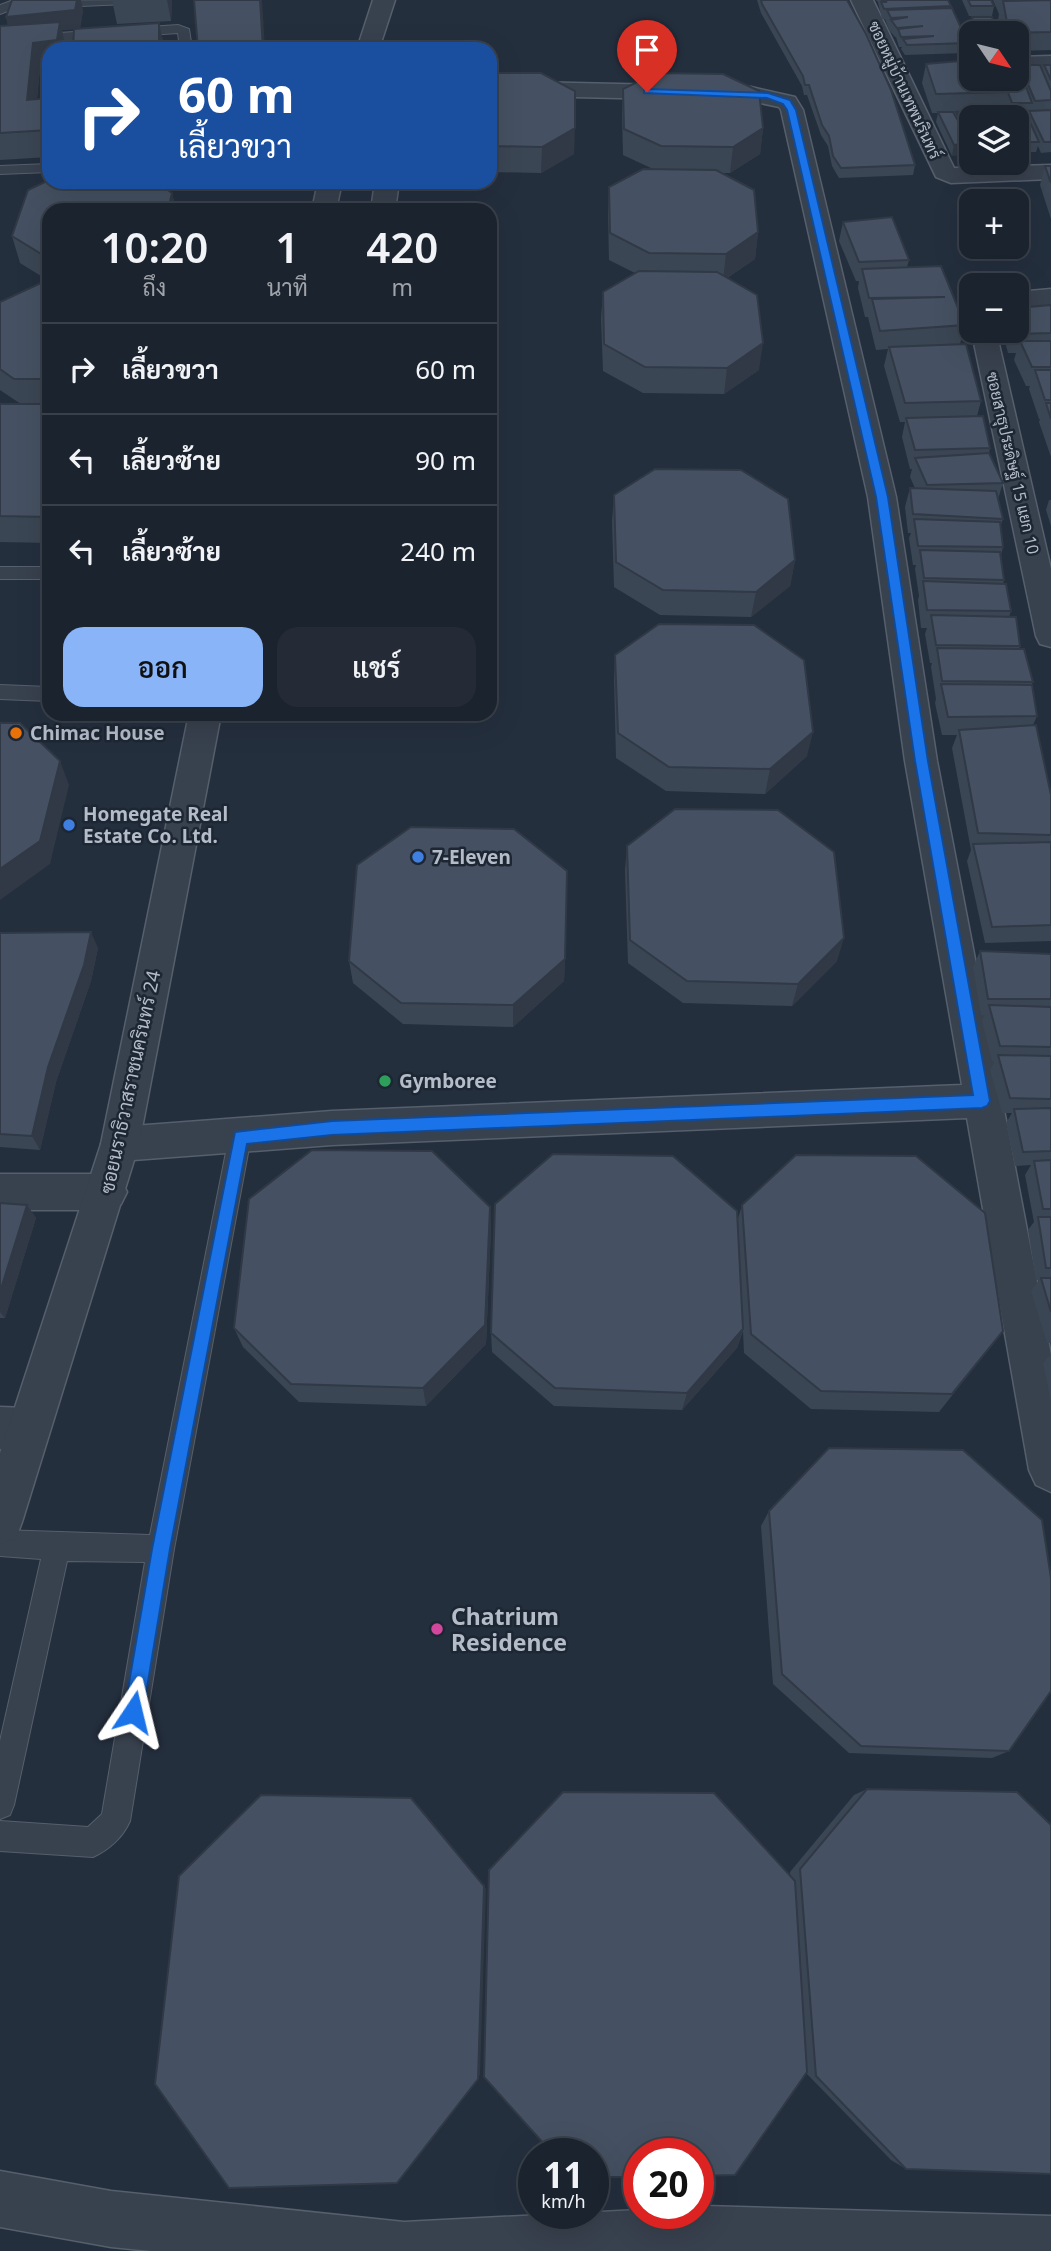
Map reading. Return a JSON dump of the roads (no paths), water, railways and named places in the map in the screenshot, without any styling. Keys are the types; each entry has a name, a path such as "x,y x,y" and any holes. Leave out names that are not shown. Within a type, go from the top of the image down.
{"street":[{"path":"370,42 384,0"},
{"name":"ซอยหมู่บ้านเทพนรินทร์","path":"862,0 944,172 951,176 1051,172"},
{"path":"1029,64 1051,63"},
{"path":"896,67 921,66"},
{"path":"497,88 751,94 787,102 792,110 882,497 922,761 1051,1470"},
{"path":"1029,299 1051,297"},
{"name":"ซอยสาธุประดิษฐ์ 15 แยก 10","path":"986,343 1051,636"},
{"name":"ซอยนราธิวาสราชนครินทร์ 24","path":"0,1522 14,1428 107,1192 120,1144 204,721"},
{"path":"120,1144 332,1128 982,1101"},
{"path":"0,1192 107,1192"},
{"path":"0,2199 111,2219 404,2250 705,2234 1051,2244"}],"lane":[{"path":"4,5 126,0 123,16"},
{"path":"0,41 183,29 186,42"},
{"path":"0,170 42,168"},
{"path":"0,573 42,573"},
{"path":"0,692 42,694"},
{"path":"0,1836 93,1842 115,1821 161,1549 240,1137"},
{"path":"0,1543 57,1548 161,1549"},
{"path":"0,1805 57,1548"}],"place":[{"name":"Chimac House","path":"16,733"},
{"name":"Homegate Real Estate Co. Ltd.","path":"69,825"},
{"name":"7-Eleven","path":"418,857"},
{"name":"Gymboree","path":"385,1081"},
{"name":"Chatrium Residence","path":"437,1629"}]}
